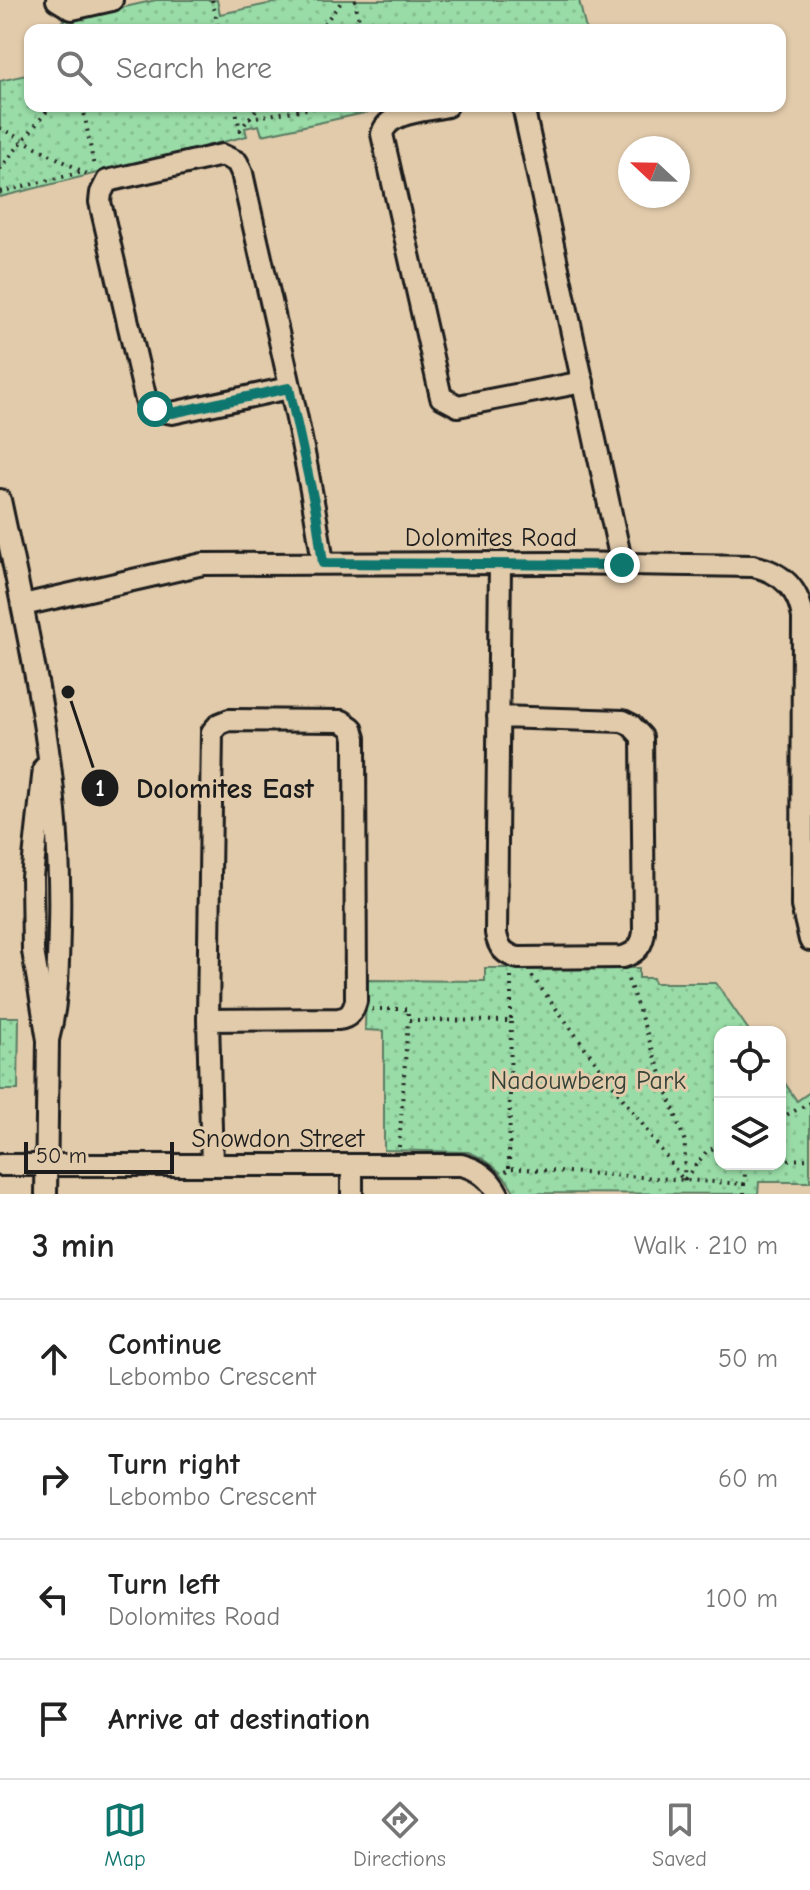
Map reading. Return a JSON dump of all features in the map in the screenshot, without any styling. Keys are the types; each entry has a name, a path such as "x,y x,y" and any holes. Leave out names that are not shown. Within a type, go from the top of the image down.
{"street":[{"path":"57,0 72,9 112,0"},
{"path":"420,112 394,118 385,124 382,134 441,397 458,406 583,382"},
{"path":"524,112 622,565"},
{"path":"289,388 172,413 160,411 146,400 100,202 107,181 222,155 237,162 242,173 316,511 323,563"},
{"path":"0,500 40,684 53,778 61,872 57,994 48,1040 46,1194"},
{"name":"Dolomites Road","path":"23,605 203,564 753,566 774,572 797,596 803,618 802,906 810,940"},
{"path":"498,717 623,721 642,737 644,931 637,950 623,957 515,957 501,948 496,933 498,717 500,564"},
{"path":"208,1020 338,1019 349,1015 354,1009 355,733 348,723 336,719 229,720 219,724 212,732 208,1020 212,1165"},
{"path":"47,747 32,877 33,951 48,1040"},
{"name":"Snowdon Street","path":"0,1165 461,1165 480,1171 496,1190"},
{"path":"352,1166 352,1194"}],"path":[{"path":"212,0 218,24"},
{"path":"324,24 343,0"},
{"path":"355,0 360,24"},
{"path":"0,169 46,112"},
{"path":"0,128 96,179 84,112"},
{"path":"236,112 240,130 254,112"},
{"path":"249,118 288,112"},
{"path":"0,192 83,172"},
{"path":"496,1190 509,1168 515,957"},
{"path":"515,957 684,1181"},
{"path":"623,957 685,1142 684,1181"},
{"path":"354,1009 408,1009 397,1165"},
{"path":"408,1020 511,1021"},
{"path":"786,1115 810,1103"},
{"path":"684,1181 706,1152 714,1148"},
{"path":"786,1160 810,1159"},
{"path":"509,1168 744,1184"},
{"path":"744,1194 745,1170"}],"green space":[{"path":"156,0 217,0 220,14 288,0 579,0 585,24 63,24 62,21"},
{"path":"24,75 24,112 369,112 262,135 259,125 245,128 247,136 0,197 0,81"},
{"name":"Nadouwberg Park","path":"485,968 639,968 639,978 653,978 654,983 716,983 746,1026 714,1026 714,1170 786,1170 786,1085 797,1101 810,1092 810,1182 759,1182 758,1194 515,1193 496,1168 468,1152 384,1150 384,1031 365,1030 366,980 485,981"},
{"path":"0,1017 19,1017 18,1090 0,1090"}],"place":[{"name":"Dolomites East","path":"68,692"}],"route":[{"path":"155,409 172,413 289,388 316,511 323,563 622,565"}]}
